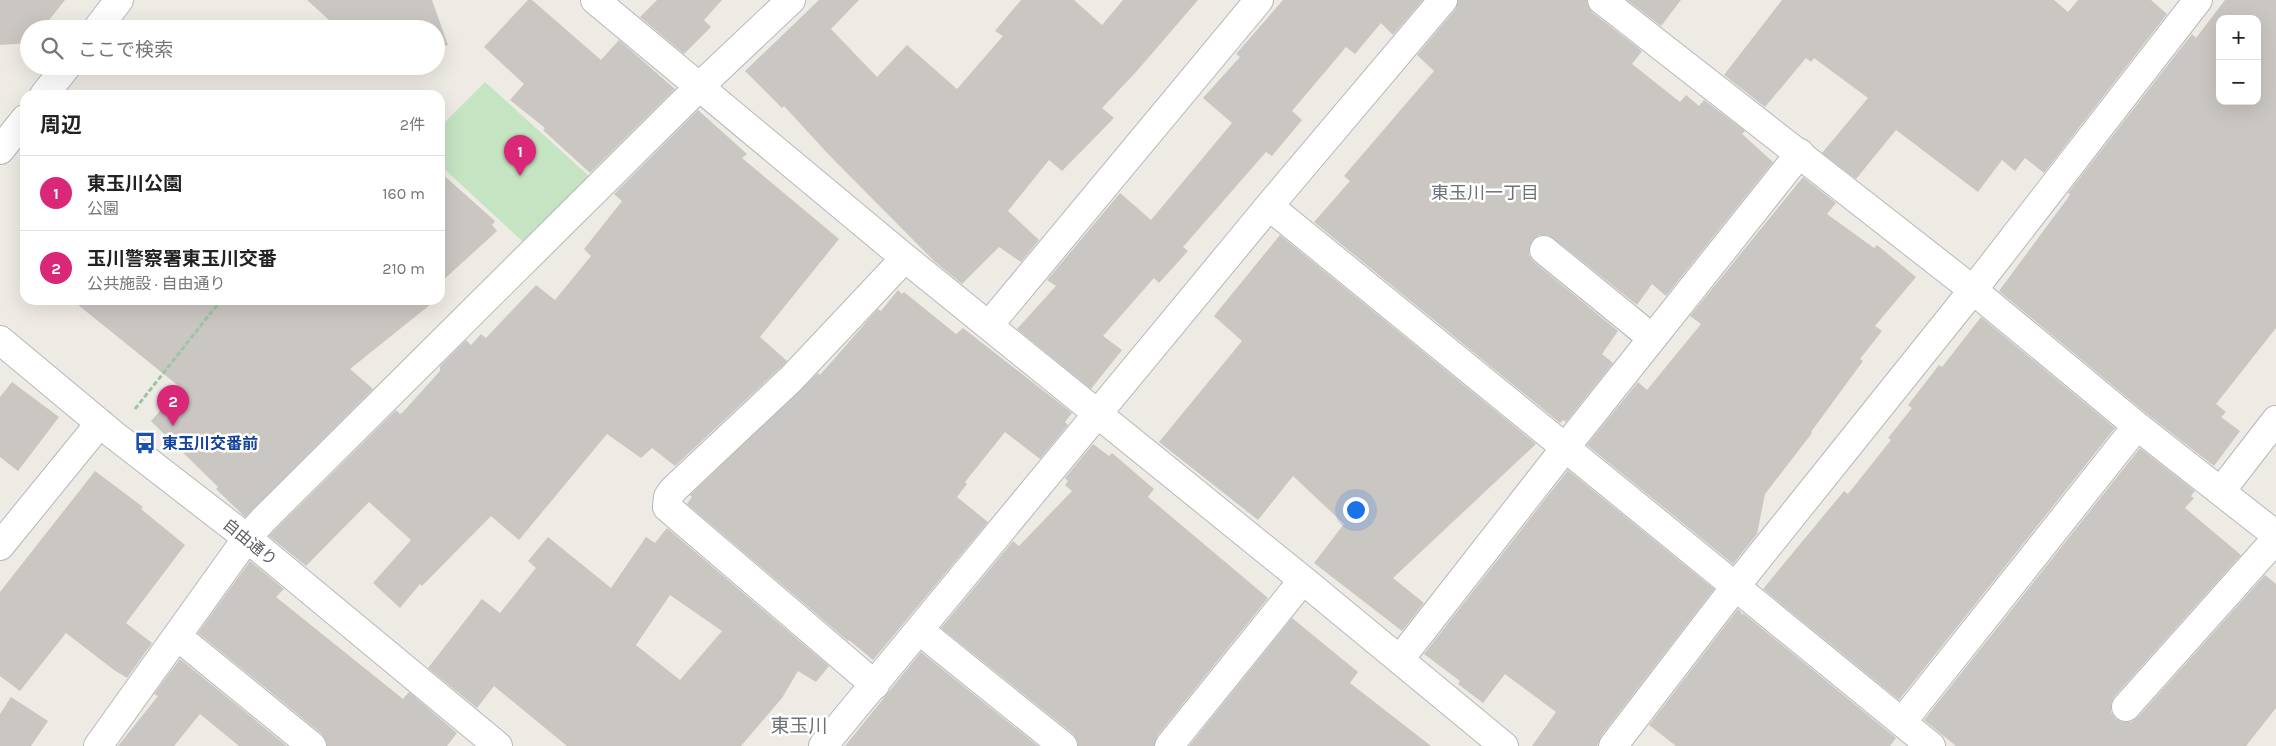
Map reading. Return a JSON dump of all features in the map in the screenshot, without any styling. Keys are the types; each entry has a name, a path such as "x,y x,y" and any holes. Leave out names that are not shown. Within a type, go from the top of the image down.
{"street":[{"path":"103,20 119,0"},
{"path":"595,0 905,258 1400,659 1504,746"},
{"path":"98,746 247,538 263,520 699,87 791,0"},
{"path":"989,325 1259,0"},
{"path":"824,746 1269,206 1443,0"},
{"path":"1602,0 1973,290 2137,426 2221,491 2276,537 2126,708"},
{"path":"1613,746 1735,587 1973,290 2185,4"},
{"path":"48,90 60,75"},
{"path":"0,150 20,125"},
{"path":"1400,659 1800,153"},
{"path":"1269,206 1931,746"},
{"path":"1544,250 1652,338"},
{"path":"875,685 666,507 668,497 673,490 790,379 905,258"},
{"name":"自由通り","path":"0,340 107,429 247,538 498,746"},
{"path":"2221,491 2276,420"},
{"path":"1902,722 2137,426"},
{"path":"0,546 107,429"},
{"path":"1169,746 1303,580"},
{"path":"919,630 1063,746"},
{"path":"177,636 312,746"}],"path":[{"path":"107,429 217,305"}],"green space":[{"path":"485,82 600,186 534,252 445,170 445,122"}],"building":[{"path":"0,0 65,0 49,20 20,20 20,44 0,45"},
{"path":"307,0 432,0 439,20 329,20"},
{"path":"528,0 532,0 601,60 619,40 675,89 590,173 543,130 545,128 510,100 524,84 484,47"},
{"path":"657,0 722,0 704,20 711,27 684,54 640,17"},
{"path":"819,0 859,0 831,29 877,77 907,45 957,89 1003,36 995,31 1021,0 1074,0 1102,25 1123,0 1198,0 1102,108 1114,118 1062,171 1049,160 1008,211 1039,240 1021,262 999,247 962,284 934,261 830,156 784,106 782,108 745,71"},
{"path":"1283,0 1423,0 1393,35 1381,23 1355,54 1346,47 1292,111 1302,120 1272,156 1266,152 1183,247 1188,251 1159,283 1154,278 1103,336 1122,350 1091,389 1017,329 1056,286 1047,280 1120,193 1151,220 1232,123 1203,98 1240,57 1236,54"},
{"path":"1458,0 1587,0 1592,12 1642,51 1632,64 1680,102 1686,95 1699,106 1704,100 1745,131 1742,134 1773,162 1666,296 1652,284 1637,305 1553,238 1547,235 1539,235 1532,241 1529,247 1529,255 1534,262 1618,331 1602,354 1613,363 1566,422 1563,420 1560,423 1314,222 1350,181 1344,176 1434,71 1417,55 1455,10"},
{"path":"1627,0 1681,0 1661,26"},
{"path":"1782,0 2054,0 2068,12 2078,0 2151,0 2167,14 2044,173 2025,158 2015,171 2002,160 1978,192 1896,130 1856,179 1822,153 1868,98 1814,58 1811,62 1806,58 1765,107 1724,75"},
{"path":"2225,0 2276,0 2276,328 2216,404 2226,412 2221,417 2240,431 2214,466 2147,414 1999,291 2067,199 2070,194 2068,193 2192,34 2196,38"},
{"path":"698,110 747,154 742,158 839,239 760,337 787,361 780,368 675,466 652,448 641,458 607,434 519,540 491,516 422,586 420,584 400,608 373,583 411,540 369,502 306,566 269,536 396,410 400,414 403,412 440,371 440,366 466,340 471,345 481,334 486,338 536,285 555,300 591,256 584,249 622,201 614,194"},
{"path":"445,176 495,221 492,225 497,231 445,278"},
{"path":"1803,177 1836,203 1827,214 1874,248 1877,245 1916,277 1875,326 1882,331 1860,359 1863,361 1812,433 1765,494 1757,534 1733,564 1587,445 1638,382 1647,390 1701,324 1690,316"},
{"path":"1280,235 1536,444 1393,578 1424,603 1402,631 1314,563 1344,524 1293,476 1258,520 1159,442 1242,341 1214,316"},
{"path":"898,290 902,294 904,292 956,334 963,328 1072,413 1065,422 1068,425 1040,459 1005,432 965,482 967,484 957,497 988,522 873,660 848,641 687,504 692,497 690,495 818,373 820,375 875,312 878,309 881,311"},
{"path":"78,305 430,305 350,369 373,389 245,517 216,489 218,487 151,421 181,388"},
{"path":"1981,317 2115,428 1899,700 1763,589 1844,491 1848,494 1891,440 1888,438 1912,408 1908,405 1939,365 1942,367"},
{"path":"12,382 59,417 18,471 0,457 0,397"},
{"path":"1093,444 1109,456 1112,453 1154,489 1148,497 1268,598 1157,736 1154,746 1078,746 1073,734 941,628 1013,541 1019,546 1072,491 1065,485 1068,481 1065,478"},
{"path":"2140,448 2195,491 2191,496 2194,498 2185,508 2241,555 2114,697 2111,704 2111,712 2116,719 2123,722 2131,722 2138,717 2265,575 2276,584 2276,708 2246,746 1956,746 1924,720"},
{"path":"1568,470 1714,589 1601,736 1597,746 1532,746 1556,712 1505,674 1483,703 1458,684 1460,681 1424,654"},
{"path":"95,471 143,507 141,509 185,545 126,623 152,643 127,678 66,633 20,691 0,676 0,592"},
{"path":"667,528 829,666 816,682 798,671 782,698 741,746 567,746 494,686 477,708 428,668 482,599 500,613 536,568 528,561 548,537 611,588 646,537 655,543","holes":["670,595 722,631 680,680 636,645"]},
{"path":"250,561 284,589 276,597 403,699 409,692 457,733 447,746 327,746 322,734 198,633"},
{"path":"1738,609 1741,615 1743,613 1896,738 1890,746 1676,746 1649,725"},
{"path":"1292,618 1358,672 1350,683 1431,746 1189,746"},
{"path":"921,652 1038,746 845,746"},
{"path":"180,659 287,746 239,746 200,714 174,746 118,746 158,696 154,694"},
{"path":"11,697 48,721 31,746 0,746 0,714"}],"place":[{"name":"東玉川公園","path":"520,176"},
{"name":"玉川警察署東玉川交番","path":"173,426"},
{"name":"東玉川交番前","path":"145,443"}],"district":[{"name":"東玉川一丁目","path":"1485,193"},
{"name":"東玉川","path":"799,726"}]}
